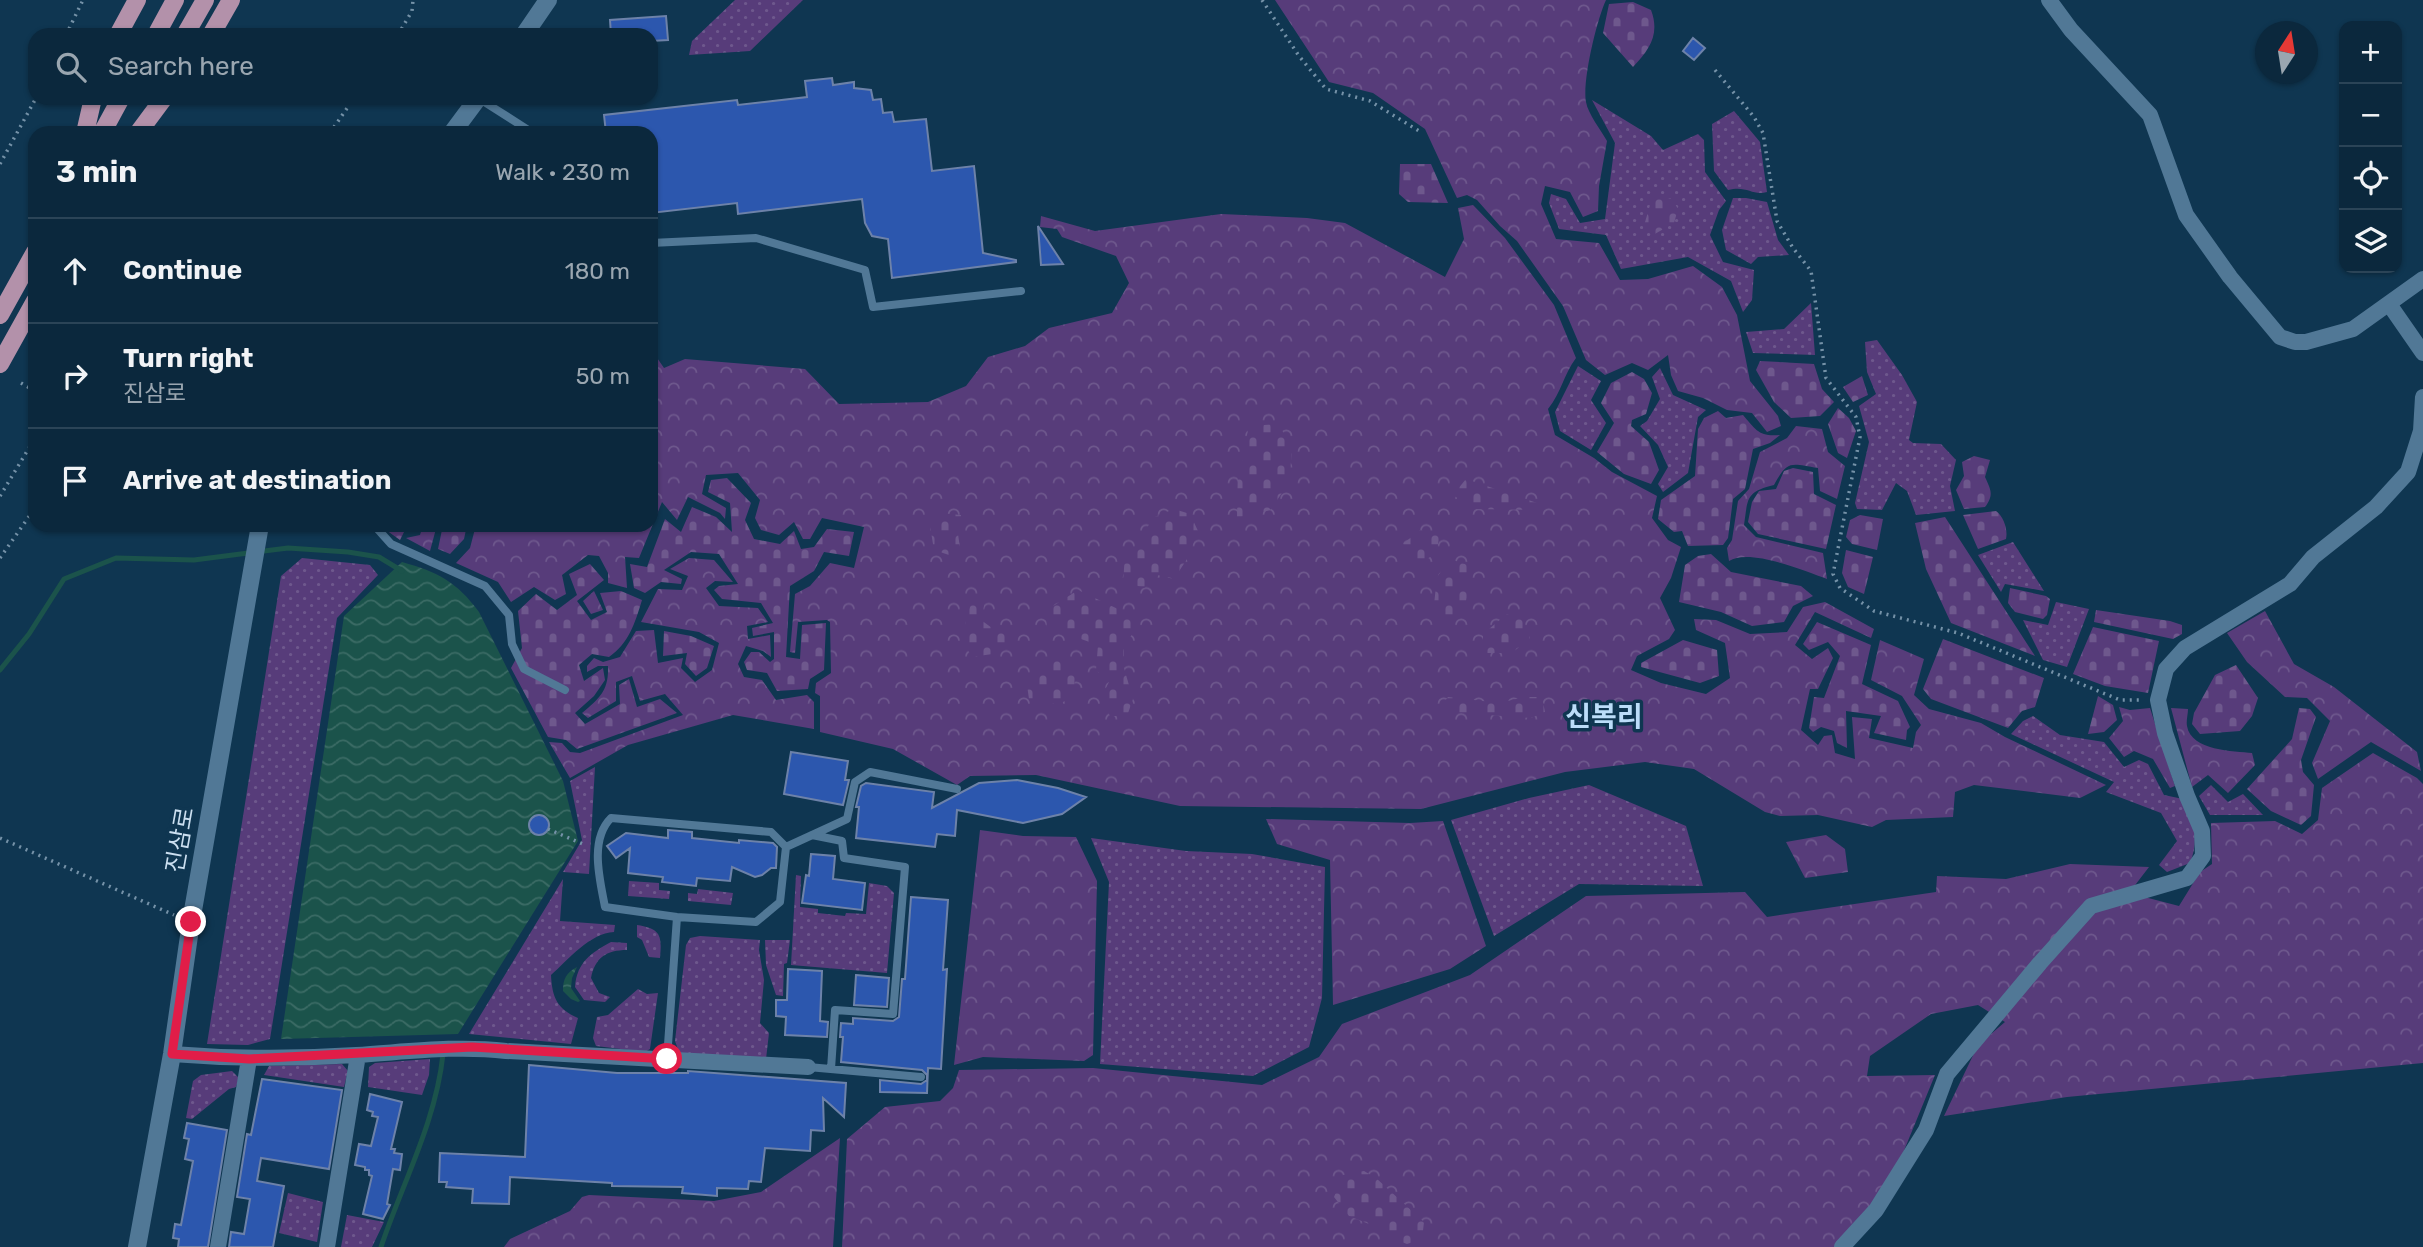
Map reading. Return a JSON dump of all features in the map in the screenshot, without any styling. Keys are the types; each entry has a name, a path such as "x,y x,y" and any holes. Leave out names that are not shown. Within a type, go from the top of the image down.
{"main road":[{"path":"122,28 136,0"},
{"path":"159,28 175,0"},
{"path":"189,28 205,0"},
{"path":"215,28 231,0"},
{"path":"87,126 91,105"},
{"path":"106,126 117,105"},
{"path":"133,126 145,105"},
{"path":"143,126 159,105"},
{"path":"0,315 28,265"},
{"path":"0,364 28,313"}],"street":[{"path":"529,28 548,0"},
{"path":"2049,0 2071,30 2150,114 2186,215 2231,277 2280,337 2306,342 2353,329 2423,279"},
{"path":"457,126 473,105"},
{"path":"2389,304 2423,353"},
{"path":"1842,1247 1876,1210 1926,1130 1947,1074 2040,962 2091,906 2187,878 2203,856 2202,831 2165,733 2158,700 2166,669 2185,648 2290,584 2313,557 2376,507 2408,472 2421,431 2423,397"},
{"name":"진삼로","path":"137,1247 259,532"},
{"path":"172,1054 249,1059 472,1047 808,1067"},
{"path":"327,1247 358,1055"},
{"path":"218,1247 249,1059"}],"lane":[{"path":"489,105 522,126"},
{"path":"658,243 756,238 865,270 873,307 1021,291"},
{"path":"380,532 391,544 485,586 509,615 512,644 524,669 565,690"},
{"path":"786,847 847,819 855,782 870,772 957,789"},
{"path":"611,818 771,832 786,847 780,902 756,922 677,917 605,907 597,868 601,827 611,818"},
{"path":"812,835 842,841 844,858 905,867 893,1014 835,1010 831,1069"},
{"path":"667,1059 677,917"},
{"path":"808,1067 921,1077"}],"path":[{"path":"69,28 83,0"},
{"path":"402,28 412,11 413,0"},
{"path":"1262,0 1299,56 1326,89 1370,101 1419,131"},
{"path":"1715,71 1754,117 1763,134 1777,221 1811,271 1826,378 1856,417 1860,437 1833,574 1840,588 1874,611 1958,633 2120,700 2158,700"},
{"path":"0,164 32,105"},
{"path":"335,126 349,105"},
{"path":"21,383 28,386"},
{"path":"0,496 28,450"},
{"path":"0,558 28,518"},
{"path":"548,828 583,844"},
{"path":"0,838 191,922"}],"green space":[{"path":"735,0 803,0 750,51 689,55 692,41"},
{"path":"1275,0 1606,0 1591,50 1585,92 1589,112 1607,141 1599,186 1598,211 1583,217 1570,192 1545,186 1541,204 1556,239 1599,243 1620,280 1648,279 1693,266 1722,287 1737,315 1750,381 1778,416 1781,426 1767,432 1752,413 1727,410 1703,398 1678,391 1671,375 1668,355 1648,370 1632,363 1605,375 1586,360 1563,306 1517,241 1477,200 1467,195 1457,198 1425,129 1373,93 1329,82"},
{"path":"1633,2 1651,10 1654,34 1649,47 1633,67 1603,33 1609,4"},
{"path":"1592,100 1651,136 1663,150 1698,134 1704,140 1705,172 1726,201 1719,210 1710,235 1723,262 1754,270 1752,300 1743,312 1731,281 1688,257 1621,269 1606,235 1559,229 1549,203 1551,194 1566,199 1580,223 1605,219 1615,143"},
{"path":"1734,111 1760,142 1767,192 1728,190 1714,171 1712,124"},
{"path":"1400,164 1431,164 1448,203 1408,202 1399,194"},
{"path":"1653,195 1672,199 1678,209 1674,223 1653,235 1643,229"},
{"path":"1733,198 1767,202 1778,240 1789,255 1758,257 1751,264 1726,250 1722,230"},
{"path":"1473,205 1505,238 1554,305 1576,358 1548,409 1555,435 1612,472 1657,496 1652,518 1668,540 1681,547 1671,578 1660,598 1675,630 1669,639 1637,656 1631,670 1661,683 1706,694 1730,678 1725,643 1696,630 1694,619 1716,620 1750,634 1787,632 1803,607 1825,602 1874,629 1871,638 1815,612 1795,645 1812,659 1828,648 1833,658 1818,689 1810,689 1801,730 1818,745 1824,736 1832,735 1835,753 1855,759 1852,717 1872,719 1869,738 1913,748 1916,732 1921,725 1902,696 1871,680 1880,640 1924,659 1914,695 1929,709 1981,723 2106,785 2080,798 1974,785 1955,792 1953,817 1886,820 1872,827 1818,815 1780,816 1765,812 1694,769 1645,762 1565,772 1421,809 1180,806 1036,775 970,776 957,785 893,749 820,732 820,696 815,693 816,683 831,673 830,622 798,622 795,653 790,652 795,594 810,586 830,563 854,568 864,527 822,518 810,539 803,539 794,522 779,535 761,530 755,518 760,500 738,473 706,475 702,494 726,508 725,519 720,513 688,497 677,520 662,502 658,512 658,359 664,368 685,359 805,369 839,404 928,402 966,386 988,357 1025,346 1049,328 1112,313 1129,283 1116,256 1062,237 1057,229 1040,227 1041,216 1095,231 1221,214 1307,218 1345,223 1445,277 1464,239 1458,208"},
{"path":"1811,303 1815,355 1753,353 1746,332 1784,329"},
{"path":"1877,340 1917,402 1909,440 1913,443 1941,444 1956,460 1950,486 1955,511 1916,515 1907,491 1896,483 1882,510 1857,509 1855,503 1869,442 1859,406 1876,394 1867,372 1865,342"},
{"path":"1760,361 1814,364 1822,389 1834,402 1820,416 1791,418 1774,402 1756,370"},
{"path":"1578,366 1601,381 1591,400 1606,423 1591,450 1560,431 1555,412"},
{"path":"1660,368 1673,395 1706,410 1698,417 1688,473 1663,492 1658,484 1668,467 1658,445 1640,426 1647,421 1660,399 1652,377"},
{"path":"1632,372 1644,379 1652,393 1646,414 1632,420 1631,426 1649,442 1659,470 1651,484 1624,474 1597,452 1614,423 1601,403 1611,383"},
{"path":"1862,376 1868,395 1853,402 1843,387"},
{"path":"1838,408 1849,418 1856,431 1847,458 1838,453 1828,424"},
{"path":"1718,411 1726,418 1743,415 1758,431 1767,435 1780,435 1770,443 1753,449 1745,489 1733,499 1728,538 1723,545 1688,546 1682,531 1674,532 1658,519 1661,500 1695,476 1698,429 1704,418"},
{"path":"1279,424 1292,450 1289,483 1270,510 1237,518 1238,464 1246,458 1248,426"},
{"path":"1796,426 1822,429 1828,452 1845,466 1837,499 1820,491 1818,468 1791,465 1783,471 1774,485 1753,494 1746,509 1744,525 1756,537 1823,553 1827,579 1763,559 1750,557 1729,561 1727,548 1732,540 1738,501 1749,489 1760,452 1787,438"},
{"path":"1974,456 1990,460 1985,477 1991,496 1985,507 1964,509 1956,490 1964,476 1962,462"},
{"path":"1793,468 1813,472 1814,494 1836,505 1826,549 1758,534 1748,522 1752,502 1759,491 1776,489 1784,471"},
{"path":"727,478 751,503 745,520 754,539 780,544 794,531 801,549 814,547 827,529 854,532 849,556 824,552 814,571 790,586 786,657 800,659 802,625 826,623 824,670 810,679 808,689 777,691 767,673 747,670 744,662 751,652 759,652 770,662 774,659 774,632 753,636 752,628 773,623 761,603 722,599 714,590 719,586 738,584 719,554 691,552 664,570 682,579 681,584 661,582 645,593 634,588 630,564 647,567 665,519 681,532 692,507 716,517 732,532 730,503 708,492 711,480"},
{"path":"1466,479 1540,504 1539,510 1473,509 1453,495"},
{"path":"1174,509 1190,514 1198,531 1187,559 1174,579 1157,575 1144,588 1123,581 1125,556 1140,543 1152,518"},
{"path":"1996,511 2005,524 2006,539 1978,549 1963,515"},
{"path":"939,513 961,515 958,534 960,548 952,556 934,550 930,526"},
{"path":"1860,515 1883,519 1877,550 1852,544 1846,537 1850,520"},
{"path":"1945,517 2035,656 1951,623 1926,569 1915,523"},
{"path":"1420,530 1440,536 1436,553 1421,563 1399,559 1398,548"},
{"path":"389,532 404,532 400,540"},
{"path":"421,532 435,532 430,551 406,538 420,535"},
{"path":"442,532 466,532 464,539 450,554 438,549"},
{"path":"474,532 650,532 639,558 625,557 627,588 608,583 608,573 599,556 588,555 562,575 566,594 555,600 534,587 511,602 498,582 456,563 470,548"},
{"path":"2013,542 2044,591 2005,584 2001,592 1978,555"},
{"path":"1846,550 1873,557 1864,594 1848,587 1842,573"},
{"path":"1711,554 1731,572 1801,586 1813,596 1793,606 1784,622 1752,626 1721,612 1679,602 1685,565 1698,556"},
{"path":"302,558 370,565 378,575 337,618 270,1039 248,1045 207,1044 281,576"},
{"path":"689,558 714,560 733,582 715,581 706,588 719,606 758,608 768,622 747,626 748,639 770,635 771,657 763,651 746,646 738,664 744,677 762,680 776,700 807,695 814,702 814,729 733,715 628,745 570,778 549,742 562,743 570,752 580,753 683,715 665,694 640,701 632,676 616,682 616,701 588,718 582,713 602,693 608,674 608,666 598,666 587,672 587,666 594,658 603,662 620,657 636,631 654,630 658,663 683,658 681,668 695,682 712,670 719,643 699,632 641,622 658,589 682,590 688,576 670,569"},
{"path":"1450,559 1468,565 1468,594 1461,618 1433,614 1437,577"},
{"path":"590,564 604,580 577,601 591,620 607,612 600,593 621,591 642,600 637,617 622,645 609,657 592,654 579,665 584,681 603,668 605,680 594,696 575,713 585,724 620,704 619,685 629,679 637,707 660,699 677,713 577,749 566,740 548,737 511,668 522,648 518,611 536,594 557,610 577,595 569,574"},
{"path":"2010,588 2046,596 2050,599 2047,615 2043,619 2015,612 2008,603"},
{"path":"1078,590 1141,620 1124,647 1124,668 1133,699 1127,716 1110,716 1101,698 1109,682 1096,670 1098,645 1047,627 1044,612"},
{"path":"594,591 603,610 591,614 583,601"},
{"path":"972,601 985,601 981,620 992,628 1005,626 1009,647 999,653 972,657 964,636 965,622"},
{"path":"2056,602 2089,609 2067,667 2043,660 2023,620 2048,625"},
{"path":"2096,610 2170,621 2182,625 2182,634 2173,639 2094,622"},
{"path":"2265,611 2294,664 2334,687 2417,752 2421,771 2371,742 2318,779 2312,763 2330,721 2307,698 2285,697 2247,662 2227,633"},
{"path":"1507,614 1523,619 1530,638 1512,653 1483,653 1483,634"},
{"path":"1817,622 1871,645 1862,684 1898,701 1910,727 1906,740 1874,733 1881,716 1846,711 1847,748 1837,743 1834,731 1821,727 1813,732 1809,728 1814,697 1824,698 1840,656 1828,642 1809,650 1803,644"},
{"path":"2093,627 2159,641 2148,693 2105,686 2073,674"},
{"path":"664,631 691,636 714,646 707,668 696,676 685,664 687,653 663,656"},
{"path":"1943,639 2044,678 2035,707 2022,711 2008,728 1931,699 1923,689"},
{"path":"1683,640 1717,650 1719,676 1700,683 1641,667 1641,663"},
{"path":"1059,654 1076,664 1074,692 1060,705 1029,699 1027,685 1043,673 1048,657"},
{"path":"2236,665 2258,698 2252,716 2240,731 2200,734 2192,724 2194,713 2215,675"},
{"path":"2098,696 2113,705 2117,720 2104,732 2088,734"},
{"path":"1448,697 1500,703 1524,697 1542,697 1545,712 1531,718 1448,712 1442,705"},
{"path":"2119,707 2130,710 2150,708 2175,786 2170,788 2153,759 2134,751 2124,757 2109,738 2123,721"},
{"path":"2171,708 2188,709 2187,726 2190,734 2205,745 2252,753 2255,765 2228,793 2208,775 2192,787"},
{"path":"2299,708 2310,709 2316,717 2301,760 2303,772 2314,785 2311,816 2301,825 2271,811 2247,789 2292,739"},
{"path":"2033,716 2060,735 2104,742 2124,767 2139,760 2148,764 2164,795 2183,799 2187,807 2195,839 2190,863 2167,872 2159,865 2177,841 2161,813 2106,792 2114,782 2011,734 2023,721"},
{"path":"2373,753 2423,784 2423,1063 2067,1097 1944,1116 1978,1045 2005,1022 1978,1005 1931,1014 1870,1056 1867,1076 1935,1075 1896,1170 1840,1247 842,1247 847,1139 885,1107 940,1101 953,1088 959,1070 1093,1068 1262,1085 1319,1057 1342,1024 1470,975 1586,896 1745,892 1767,917 1936,892 1937,876 2006,879 2070,864 2149,867 2129,893 2179,906 2200,872 2212,864 2211,823 2275,821 2302,834 2318,820 2322,788"},
{"path":"595,767 589,874 563,872 582,840 570,781"},
{"path":"1589,785 1686,826 1703,886 1579,884 1494,936 1451,820 1529,798"},
{"path":"2211,785 2228,802 2243,794 2263,815 2210,815 2199,796"},
{"path":"1266,819 1410,823 1443,821 1486,946 1450,969 1333,1005 1330,860 1277,844"},
{"path":"980,830 1023,836 1076,837 1097,881 1093,1055 1084,1061 983,1057 954,1065"},
{"path":"1826,835 1845,849 1848,872 1805,878 1786,842"},
{"path":"1091,838 1186,851 1252,854 1325,867 1322,998 1309,1047 1253,1076 1100,1064 1109,882"},
{"path":"796,875 801,876 800,907 818,909 818,913 845,916 846,913 866,914 869,883 887,886 894,893 887,973 791,965"},
{"path":"563,879 560,921 615,925 614,932 588,942 551,975 553,990 560,1006 578,1018 571,1044 469,1034"},
{"path":"629,881 659,883 659,890 670,891 669,899 628,896"},
{"path":"698,889 733,893 731,905 688,901 688,893 697,894"},
{"path":"637,925 658,934 661,944 660,958 649,957 642,940 637,937"},
{"path":"700,936 760,940 764,980 760,1023 769,1033 766,1059 686,1055 679,1052 675,1041 686,945 690,938"},
{"path":"765,940 790,940 787,963 784,964 783,996 776,995 766,965"},
{"path":"611,942 627,943 627,950 603,956 595,965 591,978 599,993 610,997 605,1002 584,1000 575,987 579,971 591,954"},
{"path":"638,989 647,994 658,993 650,1049 645,1052 596,1046 593,1038 597,1017 608,1015"},
{"path":"430,1059 429,1075 422,1095 368,1087 369,1067 375,1063"},
{"path":"342,1064 348,1071 344,1087 264,1075 269,1066"},
{"path":"232,1071 239,1078 236,1087 229,1089 192,1119 186,1118 193,1081 201,1075"},
{"path":"840,1138 833,1247 504,1247 510,1239 570,1211 582,1197 589,1195 714,1201 761,1192"},
{"path":"1364,1171 1376,1178 1424,1222 1422,1239 1407,1244 1381,1234 1374,1226 1349,1216 1334,1197 1343,1175"},
{"path":"288,1193 323,1202 317,1242 279,1233"},
{"path":"347,1215 384,1222 372,1247 341,1247"}],"water":[{"path":"402,562 446,580 463,593 479,612 563,781 578,841 458,1034 281,1039 344,616"},
{"path":"577,967 571,988 580,1001 578,1002 563,991 566,977"}],"building":[{"path":"666,16 668,40 658,41 658,28 611,28 610,20"},
{"path":"1693,38 1705,48 1694,60 1683,51"},
{"path":"832,78 833,85 854,82 854,88 871,90 873,100 881,99 883,113 892,112 894,122 926,119 932,171 974,166 983,253 1016,262 892,278 888,239 872,236 865,223 862,199 738,214 737,203 658,212 658,126 605,126 604,115 737,100 738,105 807,97 805,81"},
{"path":"1038,226 1063,264 1041,265"},
{"path":"791,752 848,761 845,780 849,780 843,805 784,794"},
{"path":"1017,780 1086,797 1062,814 1023,823 957,810 955,836 937,834 935,847 856,838 859,807 856,807 861,786 866,783 934,792 932,808 979,783"},
{"path":"539,815 546,818 549,825 546,832 539,835 532,832 529,825 532,818"},
{"path":"668,830 692,832 692,838 773,843 777,847 776,868 755,877 732,867 730,881 697,878 696,886 662,882 663,877 628,873 630,848 616,858 607,846 626,833 668,838"},
{"path":"811,854 835,856 833,879 865,883 862,910 802,903"},
{"path":"911,897 948,900 941,1069 928,1068 927,1093 880,1092 880,1080 921,1084 927,1080 927,1075 922,1070 841,1062 841,1023 853,1024 853,1018 893,1021 899,1017 902,979 905,979"},
{"path":"788,969 822,971 820,1021 828,1022 827,1037 785,1035 786,1017 776,1016 776,1000 787,1000"},
{"path":"856,975 889,978 887,1007 854,1005"},
{"path":"529,1065 617,1073 688,1071 846,1083 844,1117 823,1098 824,1131 811,1130 810,1151 765,1148 761,1182 749,1181 748,1189 717,1188 717,1196 682,1193 683,1187 612,1186 612,1183 510,1177 509,1204 472,1203 473,1189 446,1187 447,1182 439,1182 440,1153 525,1157"},
{"path":"262,1079 342,1090 329,1169 261,1158 257,1181 284,1186 273,1247 229,1247 231,1232 244,1234 250,1199 237,1197 247,1134 251,1135"},
{"path":"370,1094 402,1102 391,1149 395,1149 394,1153 402,1154 400,1170 393,1169 387,1204 390,1205 383,1219 363,1214 372,1176 365,1167 355,1165 359,1144 371,1146 378,1117 372,1116 373,1112 367,1110"},
{"path":"187,1123 227,1130 208,1247 178,1247 179,1239 173,1238 175,1224 181,1225 193,1161 185,1159 189,1139 184,1138"}],"waterway":[{"path":"0,670 29,634 64,579 116,558 194,560 288,548 379,557 402,571"},
{"path":"381,1247 426,1128 443,1054"}],"district":[{"name":"신복리","path":"1604,716"}],"route":[{"path":"191,922 172,1054 249,1059 472,1047 667,1059"}]}
